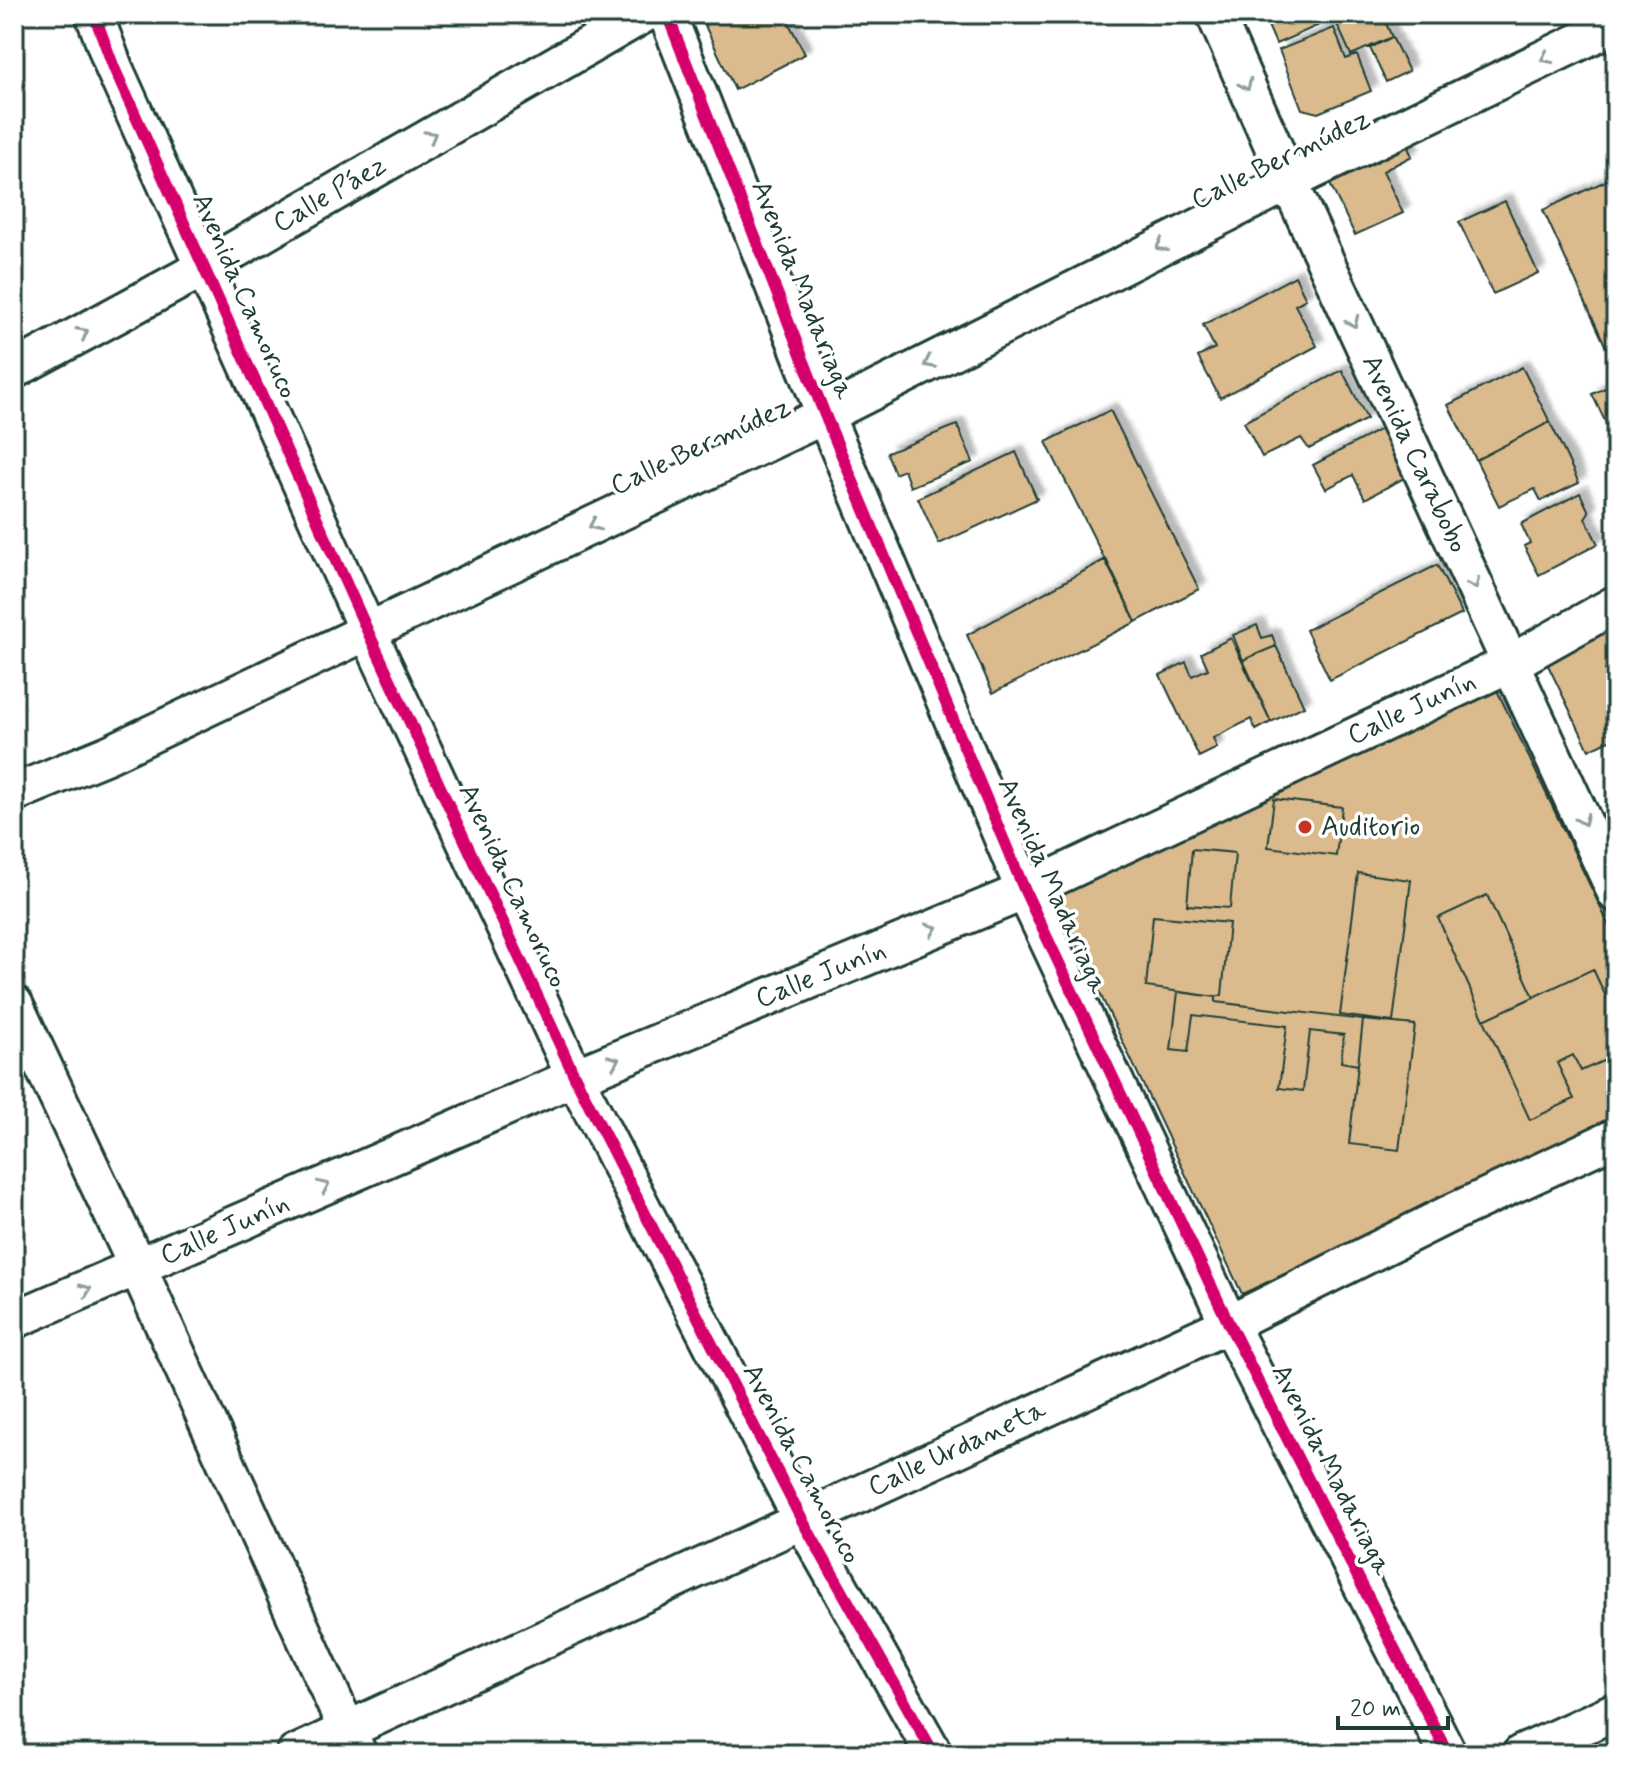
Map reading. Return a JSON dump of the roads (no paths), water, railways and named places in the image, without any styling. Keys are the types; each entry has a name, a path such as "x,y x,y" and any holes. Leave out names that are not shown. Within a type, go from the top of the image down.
{"street":[{"name":"Avenida Camoruco","path":"94,14 114,68 368,632 575,1077 802,1520 934,1754"},
{"name":"Calle Páez","path":"14,370 205,267 644,14"},
{"name":"Avenida Madariaga","path":"667,14 825,415 1025,891 1229,1324 1448,1754"},
{"name":"Avenida Carabobo","path":"1215,14 1289,182 1616,893"},
{"name":"Calle Bermúdez","path":"14,793 109,754 825,415 1289,182 1616,24"},
{"name":"Calle Junín","path":"14,1320 575,1077 1025,891 1511,663 1616,604"},
{"path":"14,1004 138,1268 352,1742"},
{"name":"Calle Urdaneta","path":"295,1754 352,1742 802,1520 1229,1324 1447,1215 1616,1137"},
{"path":"1521,1754 1616,1711"}],"place":[{"name":"Auditorio","path":"1305,827"}]}
